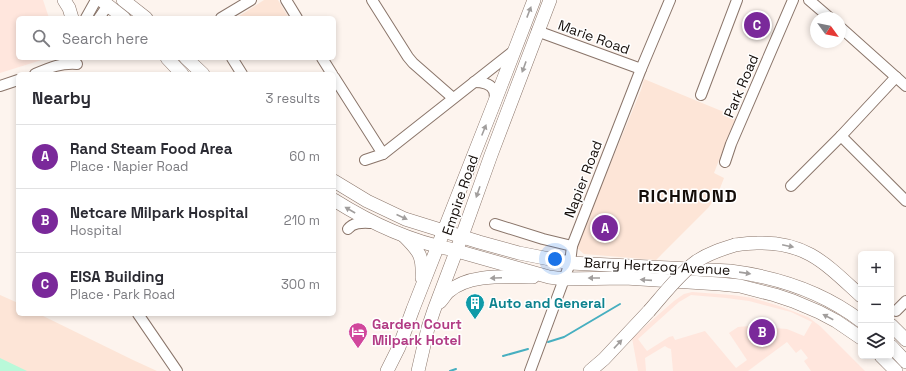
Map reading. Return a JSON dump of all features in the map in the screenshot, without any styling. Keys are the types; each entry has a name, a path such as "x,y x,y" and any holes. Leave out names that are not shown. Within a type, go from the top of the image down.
{"main road":[{"path":"64,0 71,16"},
{"path":"123,0 143,16"},
{"name":"Empire Road","path":"387,371 438,247 534,0"},
{"name":"Empire Road","path":"418,371 428,328 434,310 457,252 491,155 550,0"},
{"path":"104,1 122,16"},
{"path":"169,60 180,72"},
{"path":"188,60 201,72"},
{"name":"Barry Hertzog Avenue","path":"336,182 367,201 406,219 519,253 570,263 730,271 750,274 790,284 808,291 832,302 858,319"},
{"name":"Barry Hertzog Avenue","path":"336,201 359,215 402,235 438,247 548,277 564,279 625,278 740,286 800,303 836,321 858,336"},
{"path":"402,235 419,252 423,265 422,286"},
{"path":"590,371 604,359 688,268 698,260 720,249 735,245 755,243 770,243 798,248 821,261 858,293"},
{"path":"434,310 449,292 459,285 470,281 495,278 548,277"},
{"path":"894,328 906,340"},
{"path":"894,349 906,362"},
{"path":"884,359 896,371"}],"street":[{"path":"225,16 251,0"},
{"path":"286,0 296,16"},
{"path":"372,0 408,57 453,98"},
{"name":"Napier Road","path":"530,371 570,263 572,246 640,69 670,0"},
{"path":"701,95 737,0"},
{"name":"Park Road","path":"725,162 731,144 793,0"},
{"path":"810,0 823,12"},
{"path":"88,16 104,1"},
{"path":"100,16 104,1"},
{"name":"Marie Road","path":"538,31 640,69"},
{"path":"846,32 906,86"},
{"path":"364,160 383,154 515,50"},
{"path":"233,60 241,72"},
{"path":"323,60 331,72"},
{"path":"40,72 56,65 73,65"},
{"path":"791,186 841,136 896,77"},
{"path":"336,80 383,154"},
{"path":"0,86 16,81"},
{"path":"474,82 484,83 491,86 495,91 495,101"},
{"path":"841,136 906,200"},
{"path":"348,228 351,225 356,224 376,223"},
{"path":"495,224 543,239 572,246"},
{"path":"896,311 906,302"},
{"path":"139,316 177,371"}],"shaded area":[{"path":"0,0 43,0 48,16 16,16 16,60 42,60 0,73"},
{"path":"264,0 278,0 288,16 239,16"},
{"path":"644,79 736,117 714,173 724,178 717,196 708,208 656,260 584,254 577,248 578,242 641,90"},
{"path":"692,292 753,298 808,317 820,326 865,371 811,371 804,361 808,358 801,349 796,353 787,342 748,371 673,371 671,349 665,346 645,358 646,371 638,371 632,338 684,294","holes":["691,295 749,301 791,312 812,322 804,336 787,329 749,326 738,327 729,333 747,360 736,368 705,331 675,340 673,336 669,337 647,351 638,339 679,302"]},
{"path":"0,295 16,302 16,316 43,316 157,371 0,371"}],"green space":[{"path":"0,358 27,371 0,371"}],"waterway":[{"path":"548,342 564,337 620,304"},
{"path":"503,356 528,349"},
{"path":"450,371 456,369"}],"place":[{"name":"EISA Building","path":"757,25"},
{"name":"Rand Steam Food Area","path":"605,228"},
{"name":"Auto and General","path":"475,320"},
{"name":"Netcare Milpark Hospital","path":"762,332"},
{"name":"Garden Court Milpark Hotel","path":"358,349"}],"district":[{"name":"RICHMOND","path":"688,195"}]}
